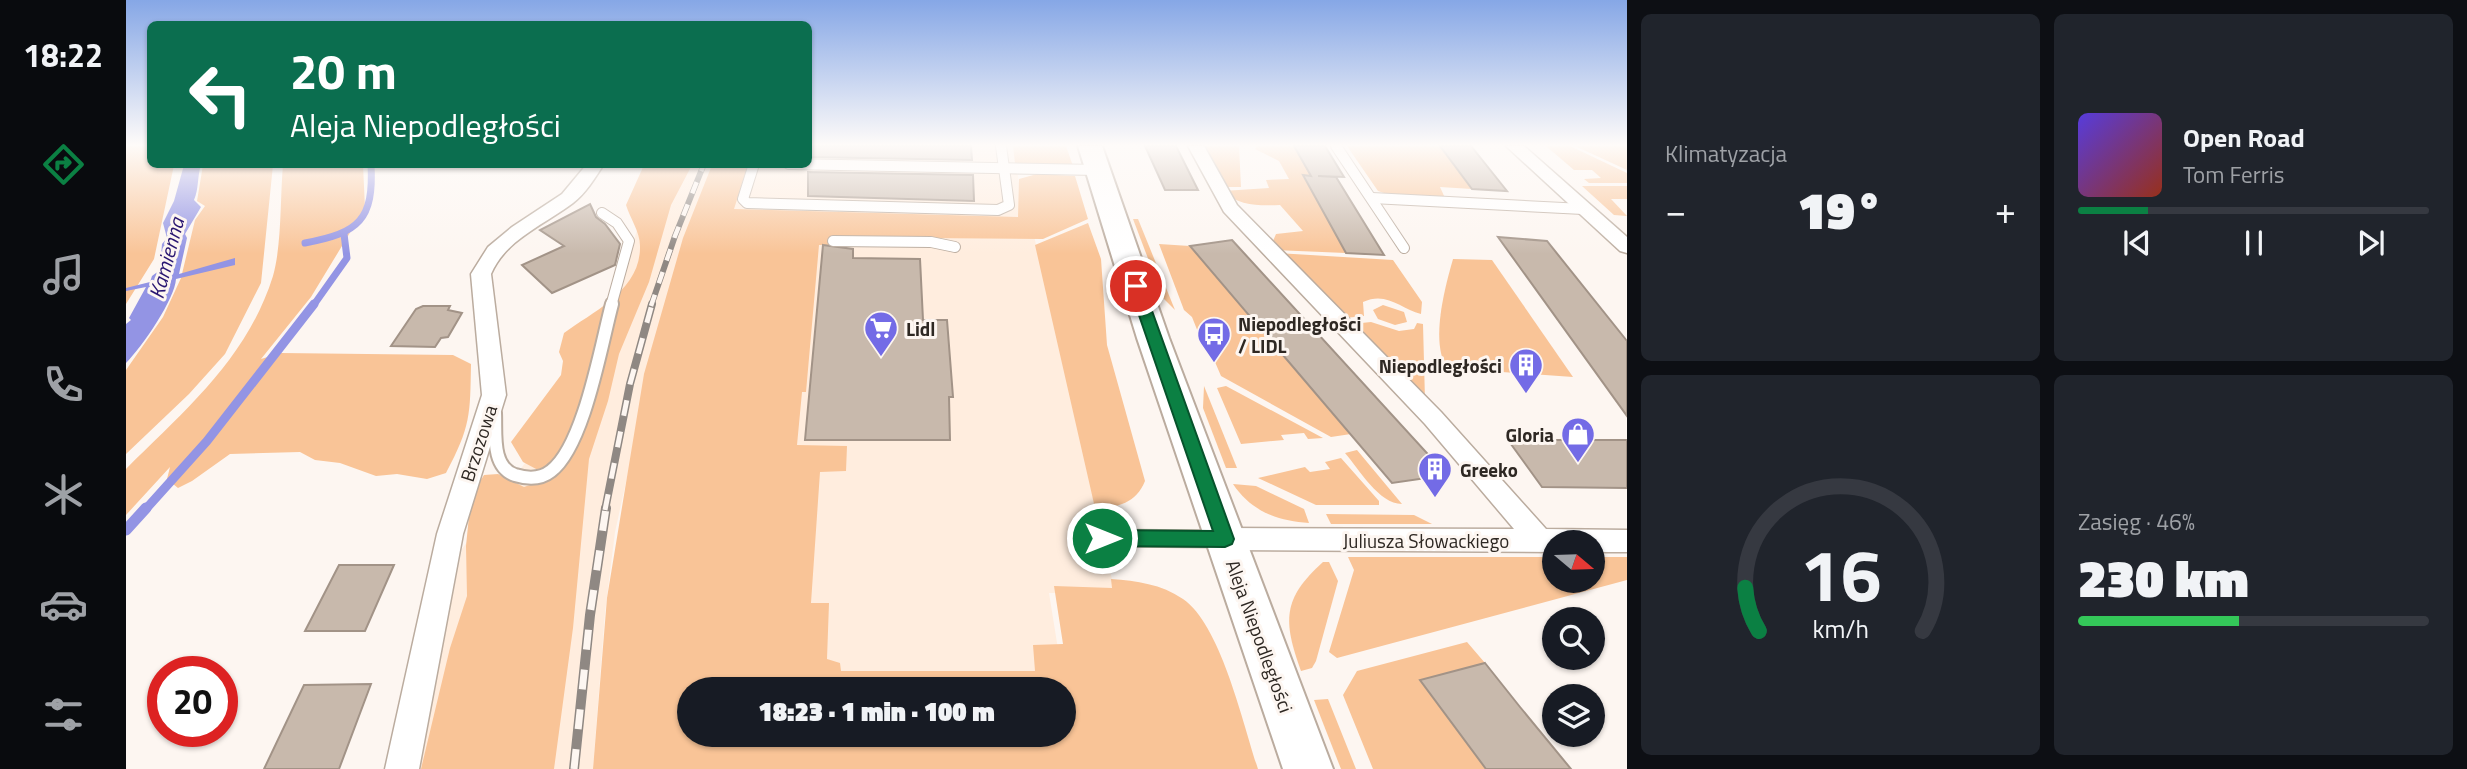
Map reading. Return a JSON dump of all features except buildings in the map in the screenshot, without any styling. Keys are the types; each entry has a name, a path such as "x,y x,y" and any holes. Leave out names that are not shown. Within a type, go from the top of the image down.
{"street":[{"name":"Brzozowa","path":"402,769 450,534 494,395 481,274 484,264 494,251 525,226 569,198 582,182"},
{"name":"Aleja Niepodległości","path":"1102,182 1153,338 1308,769"},
{"path":"1216,182 1230,208 1433,418 1539,540"},
{"path":"1553,182 1627,247"},
{"name":"Juliusza Słowackiego","path":"1225,539 1627,541"}],"lane":[{"path":"748,182 743,199 747,203 998,210 1009,205 1006,182"},
{"path":"1361,182 1404,248"},
{"path":"1372,198 1583,209"},
{"path":"494,395 496,447 502,466 511,475 528,479 547,473 562,462 571,448 580,423 629,241 617,223 602,214"},
{"path":"833,241 931,242 956,247"},
{"path":"1102,538 1225,539"}],"shaded area":[{"path":"126,182 170,182 154,259 126,304"},
{"path":"200,182 271,182 261,283 225,354 189,394 126,454 126,370 163,317 181,278 195,220 205,206 197,201"},
{"path":"282,182 364,182 365,208 311,297 261,359 281,353 453,355 471,364 468,420 446,473 427,479 397,474 376,476 340,463 315,460 300,452 230,454 178,488 167,479 170,467 126,515 126,469 192,404 231,358 262,306 273,276 279,236"},
{"path":"636,182 683,182 671,205 649,282 619,354 608,401 589,459 573,628 554,769 421,769 450,648 467,596 466,546 471,496 484,475 498,474 524,487 541,481 538,470 523,462 511,442 561,375 563,361 559,352 564,333 614,298 633,275 640,241 626,205"},
{"path":"663,182 725,182 639,423 615,532 605,613 593,769 417,769 462,549 599,362 637,230"},
{"path":"705,182 743,182 734,209 1018,217 1019,182 1077,182 1088,219 1043,239 922,238 922,245 819,245 806,392 802,392 797,445 847,446 846,471 820,472 811,603 829,603 827,659 840,663 841,671 1035,671 1033,645 1063,644 1054,586 1112,588 1111,579 1148,584 1183,599 1197,612 1209,630 1238,702 1258,769 593,769 607,598 644,374 683,238"},
{"path":"730,182 1019,182 1025,219 720,215"},
{"path":"1220,182 1241,182 1241,187 1223,187"},
{"path":"1267,182 1306,182 1346,253 1274,250 1273,241 1276,234 1303,231 1280,205 1242,202 1223,191 1269,188"},
{"path":"1372,182 1467,182 1472,189 1440,187 1445,198 1378,191"},
{"path":"1588,182 1627,182 1627,183"},
{"path":"1582,186 1627,186 1627,199 1611,199 1627,216 1614,215"},
{"path":"1133,219 1138,219 1175,310 1163,298"},
{"path":"1088,223 1101,259 1107,345 1145,481 1137,494 1125,503 1103,508 1095,508 1035,245"},
{"path":"1032,227 1115,593 1049,593 1062,674 768,670 814,229"},
{"path":"1159,244 1190,246 1351,434 1331,437 1221,376 1212,355 1206,352 1192,317 1184,310"},
{"path":"1277,253 1393,260 1422,302 1421,314 1394,302 1372,299 1363,302 1364,316 1345,318"},
{"path":"1453,259 1492,260 1573,377 1447,368 1442,357 1439,329"},
{"path":"1383,305 1404,312 1407,322 1395,325 1378,319 1373,310"},
{"path":"1371,322 1399,331 1414,329 1417,323 1423,324 1425,400 1352,324"},
{"path":"1204,386 1237,468 1226,468 1203,408"},
{"path":"1226,386 1323,438 1308,439 1304,433 1281,435 1284,440 1241,444 1217,388"},
{"path":"1357,450 1402,504 1385,498 1378,492 1345,453"},
{"path":"1341,458 1379,501 1379,505 1316,505 1258,478 1305,467 1310,472 1330,469 1325,462"},
{"path":"1233,484 1256,486 1304,509 1309,523 1286,520 1266,513 1248,501"},
{"path":"1326,514 1414,515 1432,524 1331,524"},
{"path":"1348,557 1542,557 1542,593 1579,593 1337,658 1329,652 1354,570"},
{"path":"1605,557 1627,557 1627,580 1605,586"},
{"path":"1323,562 1329,562 1338,581 1316,661 1312,668 1301,671 1291,638 1290,612 1300,588"},
{"path":"1467,642 1485,663 1427,679 1486,769 1373,769 1343,695 1357,671"},
{"path":"1328,699 1356,769 1341,769 1314,700"}],"water":[{"name":"Kamienna","path":"179,182 198,182 194,200 201,207 185,234 187,238 179,274 235,258 235,265 176,279 170,298 157,322 126,363 126,324 131,320 129,318 146,287 126,291 126,288 150,282 152,276 160,270 162,244 167,238 163,223 174,201"}],"waterway":[{"path":"305,243 339,234 359,221 370,199 371,182"},
{"path":"313,306 347,258 344,234"},
{"path":"145,510 207,441 314,304"},
{"path":"126,530 146,508"}],"railway":[{"path":"651,306 697,182"},
{"path":"605,510 630,384 652,304"},
{"path":"574,769 590,615 606,508"}],"place":[{"name":"Lidl","path":"881,358"},
{"name":"Niepodległości / LIDL","path":"1214,364"},
{"name":"Niepodległości","path":"1526,395"},
{"name":"Gloria","path":"1578,464"},
{"name":"Greeko","path":"1435,499"}],"route":[{"path":"1102,538 1225,539 1136,286"}]}
